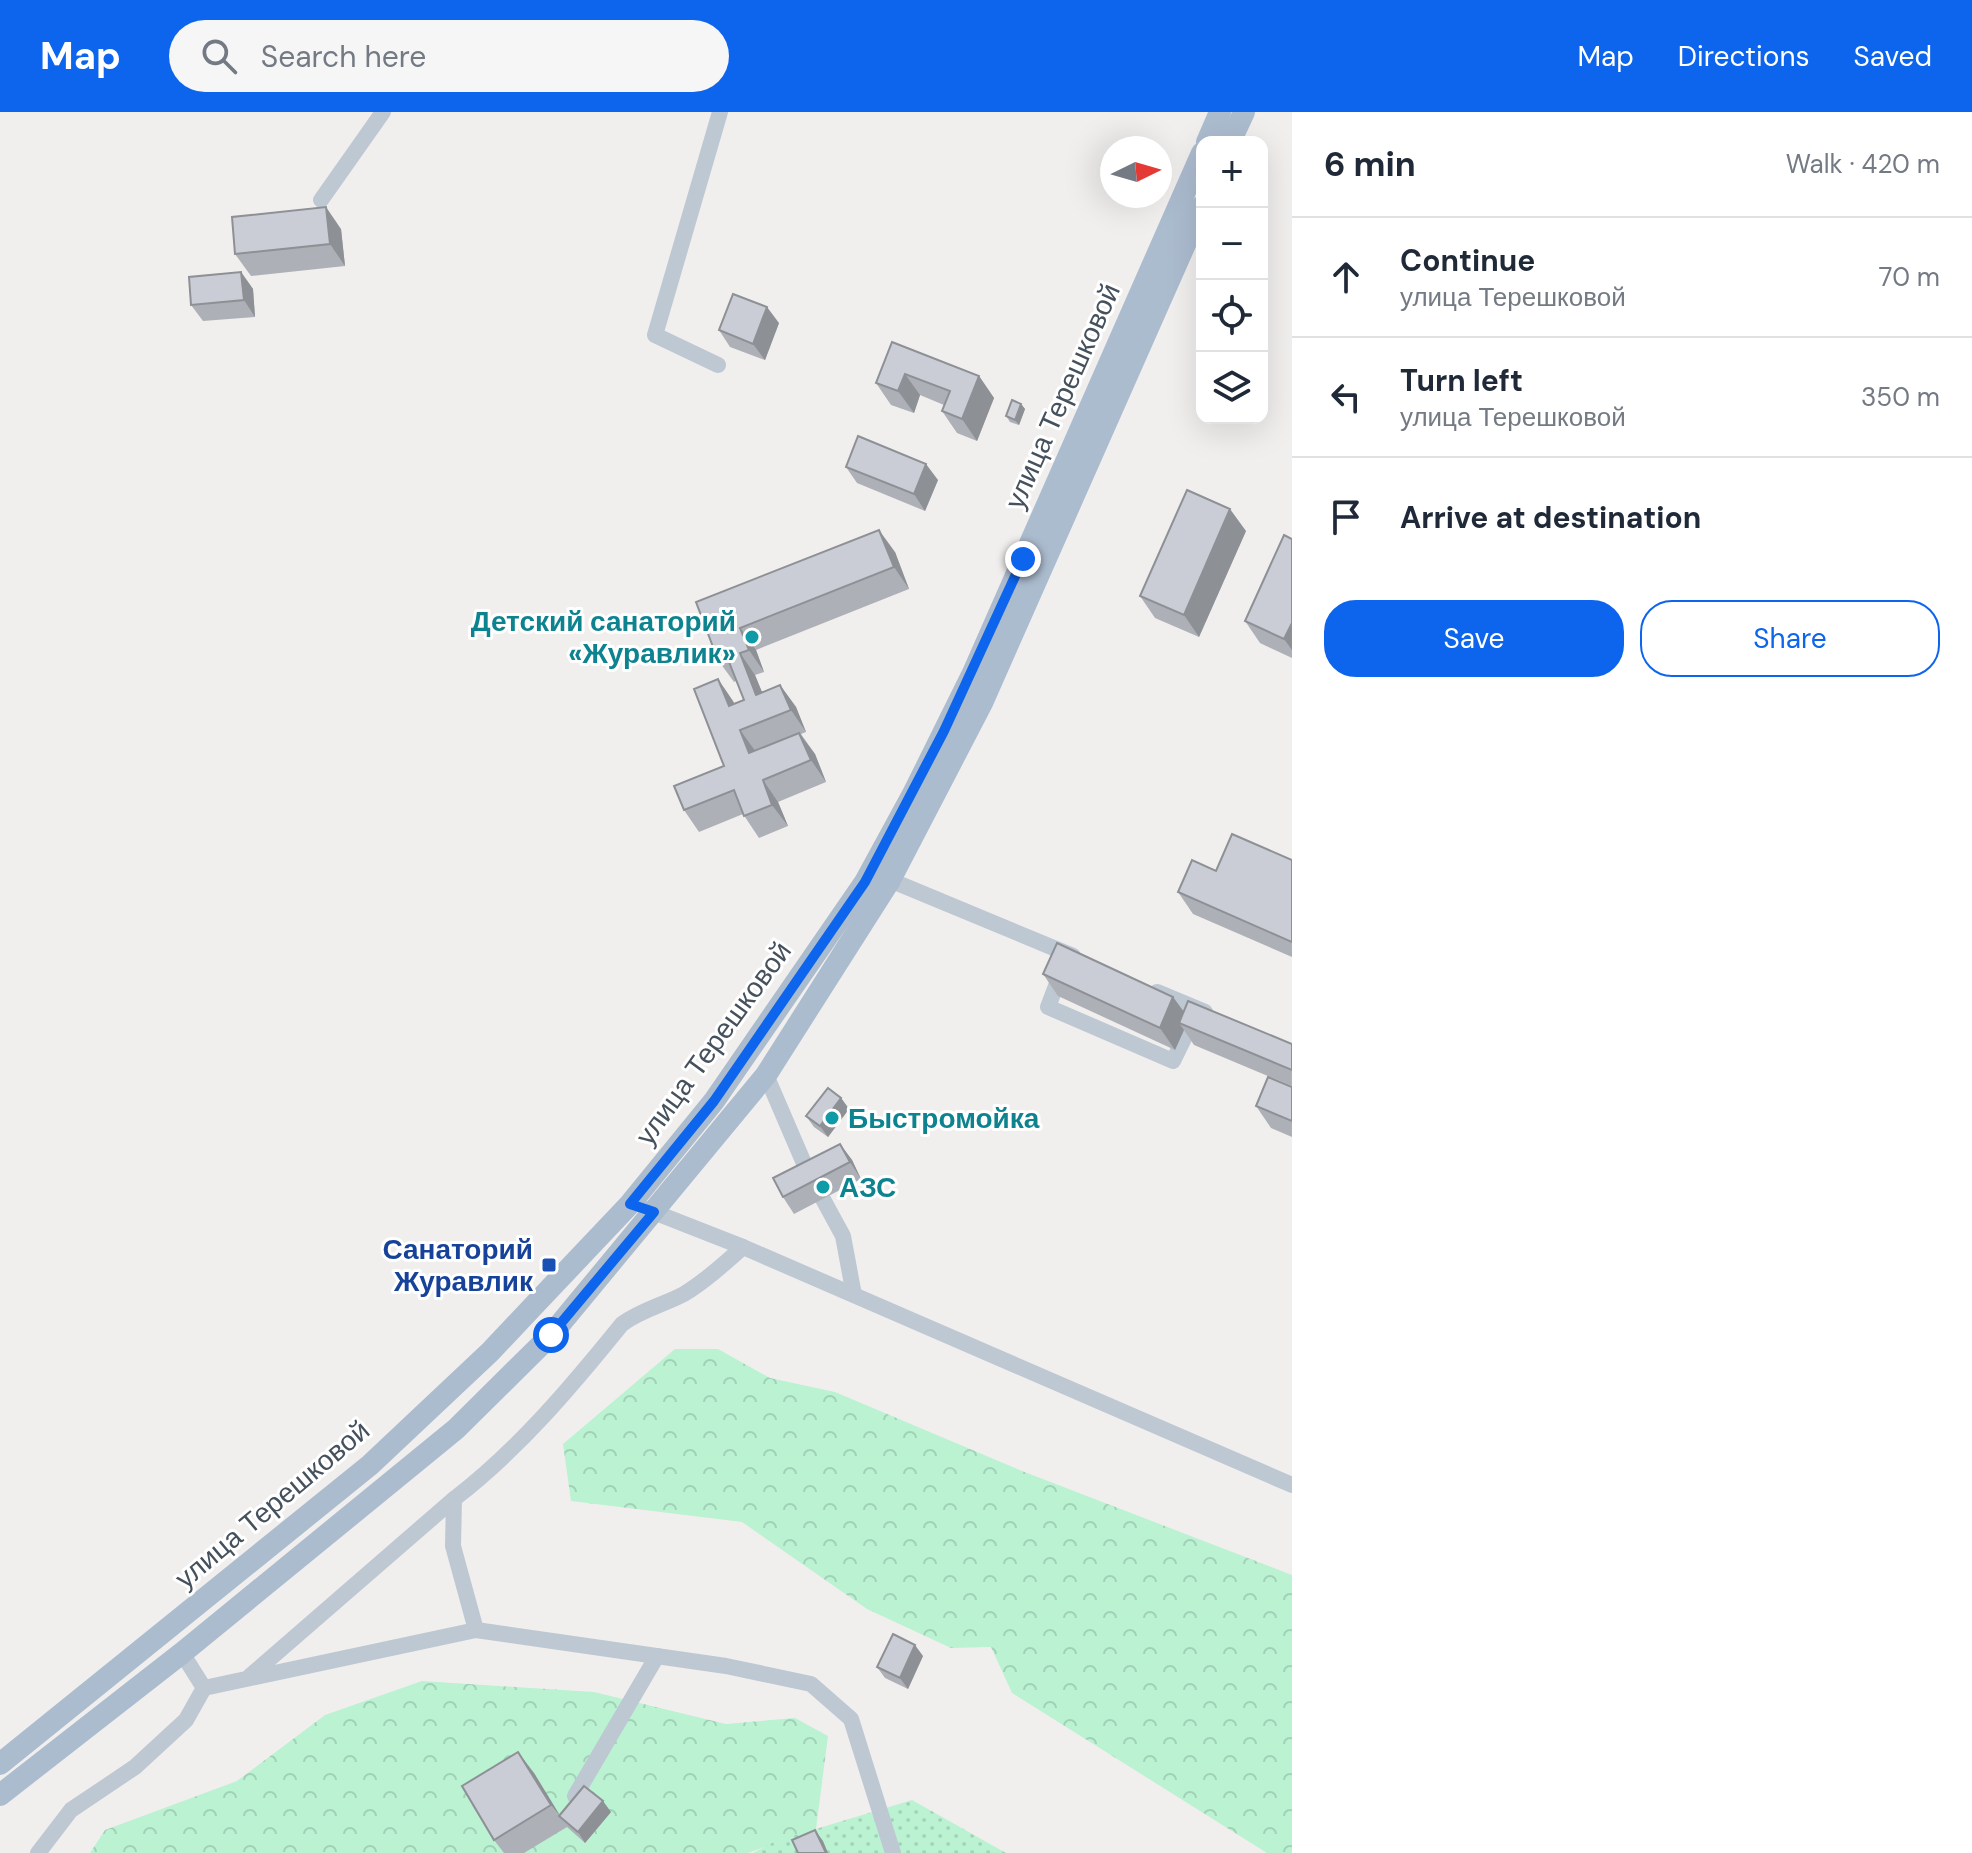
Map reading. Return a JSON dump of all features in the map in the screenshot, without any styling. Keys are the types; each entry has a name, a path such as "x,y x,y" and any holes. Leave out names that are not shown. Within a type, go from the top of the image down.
{"main road":[{"path":"1210,136 1220,112"},
{"path":"1233,136 1244,112"},
{"name":"улица Терешковой","path":"0,1764 370,1465 490,1352 630,1204 714,1101 865,882 973,673 1196,167"},
{"name":"улица Терешковой","path":"0,1795 182,1653 456,1429 551,1335 766,1075 890,880 982,703 1201,208"}],"street":[{"path":"321,200 383,112"},
{"path":"718,365 655,335 720,112"},
{"path":"890,880 1076,958 1048,1007 1173,1061 1199,1009"},
{"path":"1141,985 1225,1020"},
{"path":"766,1075 806,1168 843,1236 854,1295"},
{"path":"630,1204 743,1247 1292,1485"},
{"path":"248,1677 480,1479 551,1410 622,1324 636,1313 683,1294 719,1269 743,1247"},
{"path":"454,1499 453,1546 476,1630"},
{"path":"38,1853 71,1810 135,1767 186,1720 204,1688 476,1630 726,1666 811,1684 851,1719 893,1853"},
{"path":"182,1653 204,1688"},
{"path":"575,1796 657,1656"}],"green space":[{"path":"675,1349 718,1349 770,1378 835,1392 1022,1471 1292,1575 1292,1853 1267,1853 1012,1693 991,1647 951,1648 867,1609 742,1522 571,1501 563,1444"},
{"path":"422,1681 594,1692 726,1724 795,1718 828,1736 816,1829 748,1853 90,1853 105,1830 237,1781 325,1715"},
{"path":"912,1800 1006,1853 753,1853 776,1841"}],"building":[{"path":"326,207 330,244 235,254 232,217"},
{"path":"241,272 244,300 191,305 189,277"},
{"path":"733,294 767,307 753,344 719,330"},
{"path":"892,342 979,376 962,419 942,411 950,391 905,374 898,391 876,383"},
{"path":"1012,400 1021,404 1015,420 1006,416"},
{"path":"858,436 926,464 914,494 846,467"},
{"path":"1187,490 1230,509 1184,615 1140,596"},
{"path":"879,530 894,567 740,628 749,650 740,653 756,695 780,685 791,710 740,730 749,753 799,733 811,760 763,780 772,805 744,816 734,790 684,810 674,786 724,766 694,689 718,679 729,706 744,700 727,657 718,660 696,602"},
{"path":"1284,535 1292,539 1292,623 1284,639 1245,621"},
{"path":"1232,834 1292,860 1292,942 1178,892 1192,860 1216,871"},
{"path":"1057,943 1173,997 1160,1028 1043,974"},
{"path":"1188,1001 1292,1044 1292,1070 1179,1023"},
{"path":"1268,1077 1292,1087 1292,1121 1256,1106"},
{"path":"828,1088 841,1098 820,1126 806,1116"},
{"path":"840,1144 850,1162 783,1197 773,1178"},
{"path":"893,1634 915,1645 900,1678 877,1667"},
{"path":"518,1752 551,1805 494,1840 462,1786"},
{"path":"584,1786 603,1801 578,1832 559,1816"},
{"path":"815,1830 826,1853 798,1853 792,1840"}],"place":[{"name":"Детский санаторий «Журавлик»","path":"752,637"},
{"name":"Быстромойка","path":"832,1118"},
{"name":"АЗС","path":"823,1187"},
{"name":"Санаторий Журавлик","path":"549,1265"}],"route":[{"path":"551,1335 654,1212 630,1204 714,1101 865,882 973,673 1023,559"}]}
